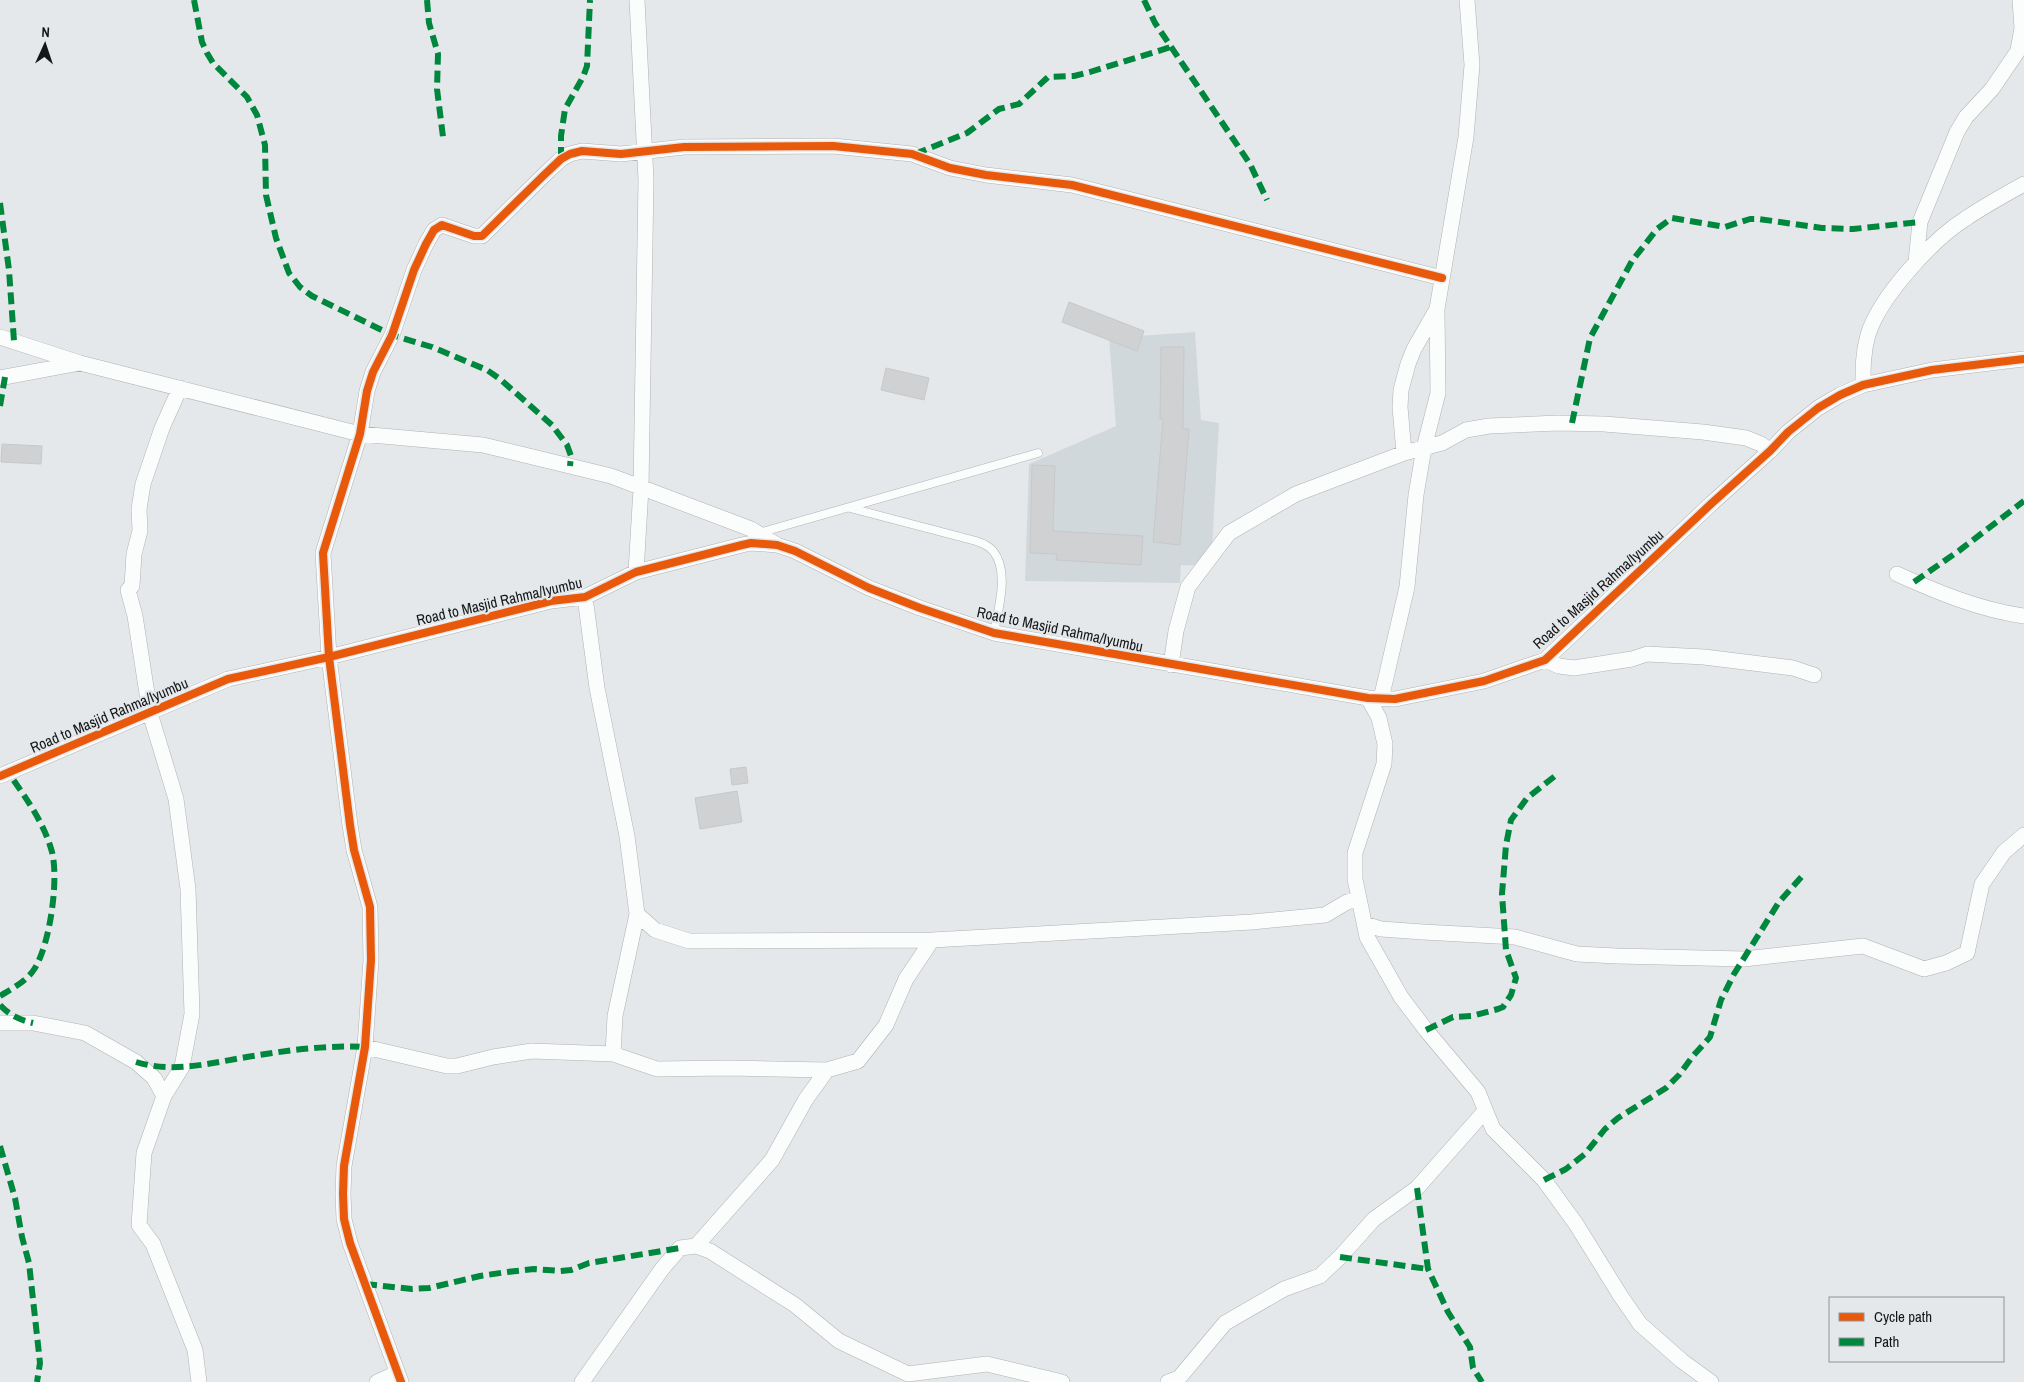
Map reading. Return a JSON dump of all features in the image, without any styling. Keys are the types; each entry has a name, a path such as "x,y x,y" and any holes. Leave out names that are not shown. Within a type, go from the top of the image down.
{"street":[{"path":"636,572 641,488 646,151 637,0"},
{"path":"1467,0 1472,65 1470,101 1466,137 1437,309 1438,393 1424,448 1416,495 1407,587 1374,698 1385,744 1384,764 1355,853 1355,879 1367,937 1401,997 1426,1030 1471,1081 1478,1092 1484,1111 1498,1135 1544,1180 1576,1224 1640,1324 1682,1361 1711,1382"},
{"path":"1916,262 1920,222 1950,146 1966,117 1992,89 2021,46 2020,0"},
{"path":"377,1382 399,1377 350,1243 344,1219 343,1194 344,1166 364,1047 371,960 370,908 354,850 350,825 329,656 323,553 360,434 367,391 373,372 392,335 414,270 434,230 442,225 474,236 482,236 561,159 582,151 612,155 684,147 833,146 912,154 950,168 986,176 1072,185 1442,278"},
{"path":"1863,385 1865,349 1872,324 1890,296 1916,262 1963,219 2024,184"},
{"path":"1404,453 1400,407 1401,390 1414,349 1437,309"},
{"path":"0,337 80,363 360,434 483,445 611,476 759,532 776,545"},
{"name":"Road to Masjid Rahma/Iyumbu","path":"0,776 228,679 551,601 585,597 636,572 751,543 776,545 795,551 869,588 920,608 994,633 1171,665 1374,698 1395,699 1484,681 1545,660 1770,451 1788,432 1818,408 1840,395 1863,385 1932,370 2024,359"},
{"path":"0,378 80,363"},
{"path":"180,388 162,428 143,484 139,508 140,531 134,554 132,586 128,590 135,616 150,712 176,799 188,890 192,1014 182,1067 164,1096 144,1153 139,1225 153,1244 195,1350 199,1382"},
{"path":"1171,665 1176,631 1188,587 1230,533 1296,494 1404,453 1442,443 1466,430 1476,427 1572,423 1703,432 1746,438 1761,444 1770,451"},
{"path":"1896,574 1937,592 2003,613 2024,616"},
{"path":"585,597 597,688 627,836 637,914 615,1016 613,1054"},
{"path":"1545,660 1559,666 1574,668 1632,659 1647,654 1704,657 1793,668 1814,675"},
{"path":"1364,924 1381,929 1515,937 1577,954 1617,956 1744,959 1863,946 1924,969 1946,963 1967,953 1982,884 2004,852 2024,835"},
{"path":"637,914 655,930 689,941 932,940 1316,916 1324,915 1347,902 1359,899"},
{"path":"364,1047 447,1066 457,1066 493,1057 532,1051 613,1054 657,1069 827,1070 858,1061 886,1025 906,979 932,940"},
{"path":"0,1023 33,1023 70,1028 85,1033 136,1062 154,1078 164,1096"},
{"path":"696,1246 772,1160 806,1099 827,1070"},
{"path":"1168,1382 1179,1378 1225,1324 1284,1289 1320,1276 1374,1219 1417,1188 1484,1111"},
{"path":"582,1382 662,1269 680,1248 696,1246 710,1251 795,1305 839,1341 908,1374 986,1364 1062,1382"}],"lane":[{"path":"759,532 1038,453"},
{"path":"848,507 976,541 993,551 999,562 1002,588 994,633"}],"shaded area":[{"path":"1195,332 1201,420 1219,423 1211,566 1181,565 1180,583 1025,581 1029,464 1116,426 1109,338"}],"building":[{"path":"1069,302 1144,331 1137,351 1062,322"},
{"path":"1161,347 1184,347 1183,429 1189,429 1180,545 1153,542 1163,419 1160,419"},
{"path":"886,368 929,378 924,400 881,390"},
{"path":"2,444 42,446 41,464 1,462"},
{"path":"1032,465 1055,466 1053,531 1143,536 1141,565 1056,560 1057,554 1030,553"},
{"path":"746,767 748,783 732,785 730,769"},
{"path":"737,791 742,822 700,829 695,798"}],"marked path":[{"path":"194,0 202,42 207,53 213,63 247,97 257,115 265,145 266,195 276,238 289,273 300,287 312,296 392,335 432,347 487,370 500,379 552,425 567,445 571,456 570,466"},
{"path":"427,0 429,23 438,54 437,89 443,137"},
{"path":"561,159 561,136 565,109 587,66 590,0"},
{"path":"1144,0 1155,23 1250,164 1267,200"},
{"path":"915,154 967,133 999,109 1019,104 1048,77 1074,76 1171,47"},
{"path":"0,203 9,270 14,341"},
{"path":"1572,423 1590,338 1632,261 1657,229 1672,218 1725,227 1750,219 1822,228 1853,229 1920,222"},
{"path":"0,406 5,377"},
{"path":"1914,582 1960,550 2024,501"},
{"path":"0,996 28,977 35,968 49,928 54,894 54,864 49,841 33,810 8,772"},
{"path":"1426,1030 1453,1017 1472,1016 1503,1007 1511,995 1516,978 1506,950 1502,894 1506,845 1511,820 1527,798 1555,776"},
{"path":"1544,1180 1566,1169 1585,1154 1605,1129 1618,1118 1666,1088 1679,1075 1710,1037 1721,1000 1734,974 1779,902 1805,873"},
{"path":"0,1005 15,1017 33,1023"},
{"path":"136,1062 165,1067 180,1067 295,1050 323,1047 365,1047"},
{"path":"0,1146 15,1198 29,1263 40,1363 37,1382"},
{"path":"1417,1188 1428,1269 1448,1312 1470,1347 1473,1368 1482,1382"},
{"path":"365,1284 412,1289 429,1288 480,1276 507,1272 534,1269 571,1270 589,1263 680,1248"},
{"path":"1340,1257 1428,1269"}],"cycle path":[{"path":"401,1382 350,1243 344,1219 344,1166 365,1047 371,960 370,907 354,850 350,825 329,657 323,553 360,434 367,391 373,372 392,335 414,270 434,230 442,225 474,236 482,236 561,159 582,151 621,154 684,147 833,146 912,154 950,168 986,175 1072,185 1442,278"},
{"path":"0,776 228,679 329,657 551,601 585,597 636,572 751,543 777,545 795,551 869,588 920,608 994,633 1368,698 1395,699 1484,681 1545,660 1770,451 1788,432 1818,408 1840,395 1863,385 1932,370 2024,359"}]}
